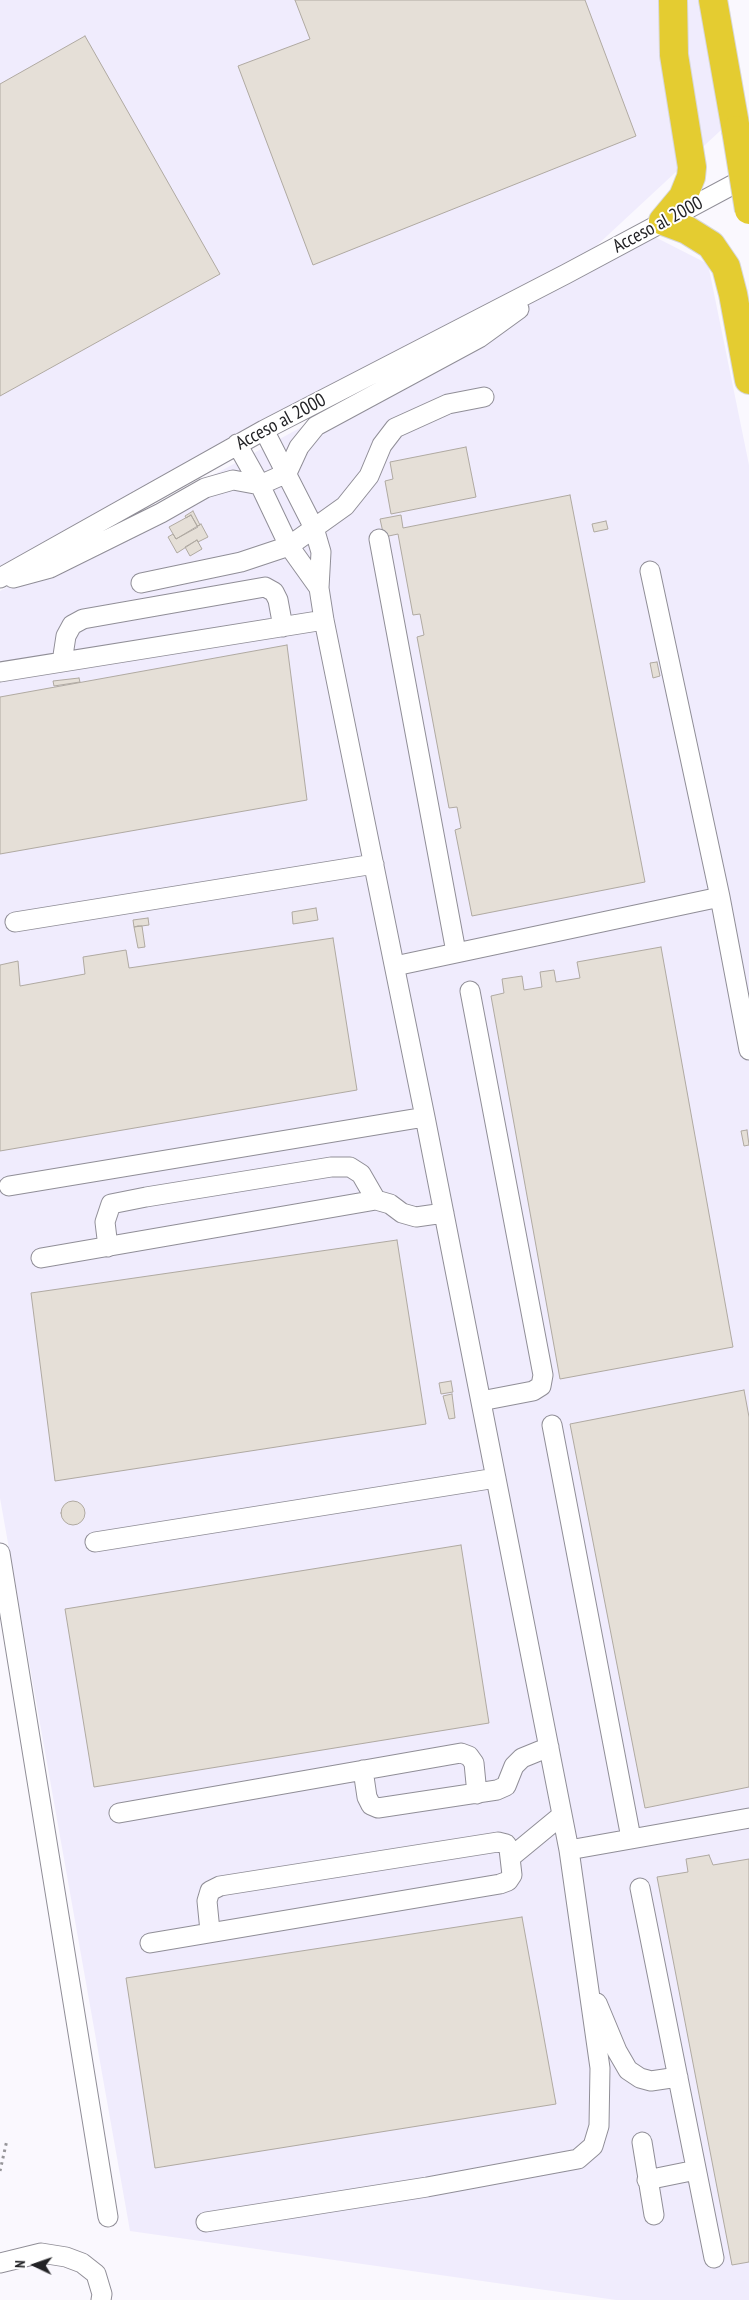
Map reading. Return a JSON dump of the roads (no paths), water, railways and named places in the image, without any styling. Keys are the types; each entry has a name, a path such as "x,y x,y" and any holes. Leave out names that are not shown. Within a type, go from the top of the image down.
{"highway":[{"path":"673,0 674,55 692,167 691,177 683,197 663,221 688,230 711,245 726,267 749,380"},
{"path":"714,0 749,210"}],"street":[{"name":"Acceso al 2000","path":"0,580 237,444 566,274 749,176"},
{"name":"Acceso al 2000","path":"287,473 300,447 316,426 479,338 566,274"},
{"path":"141,583 241,562 289,546 345,506 369,476 382,445 394,428 448,404 484,397"},
{"path":"206,2222 427,2187 578,2159 592,2146 599,2126 600,2068 569,1850 395,966 324,620 319,588 321,552 314,528 264,430"},
{"path":"237,444 289,546 319,588"},
{"path":"260,486 287,473"},
{"name":"Acceso al 2000","path":"0,580 50,568 162,513 205,488 232,480 260,486"},
{"path":"379,539 456,952"},
{"path":"650,571 720,898 749,1050"},
{"path":"62,662 66,636 72,625 83,619 265,588 274,592 278,600 283,627"},
{"path":"0,672 324,620"},
{"path":"15,922 374,864"},
{"path":"395,966 720,898"},
{"path":"470,991 543,1375 540,1386 533,1391 481,1401"},
{"path":"9,1186 425,1117"},
{"path":"108,1247 105,1222 106,1211 111,1204 146,1197 331,1166 350,1167 361,1174 376,1200"},
{"path":"41,1258 376,1200 390,1204 402,1213 416,1217 444,1213"},
{"path":"552,1425 631,1838"},
{"path":"95,1542 496,1478"},
{"path":"0,1553 108,2217"},
{"path":"363,1770 367,1797 371,1806 378,1808 477,1794 506,1786 514,1766 522,1758 548,1747"},
{"path":"119,1813 461,1753 469,1756 474,1764 477,1794"},
{"path":"511,1857 562,1815"},
{"path":"569,1850 749,1818"},
{"path":"150,1943 500,1884 508,1881 512,1875 511,1857 506,1844 498,1842 220,1886 210,1891 207,1901 210,1932"},
{"path":"640,1888 714,2258"},
{"path":"588,1984 617,2051 628,2070 640,2078 651,2081 678,2077"},
{"path":"642,2142 654,2214"},
{"path":"647,2180 696,2170"},
{"path":"0,2263 41,2253 66,2256 82,2263 96,2274 102,2294 101,2300"}]}
